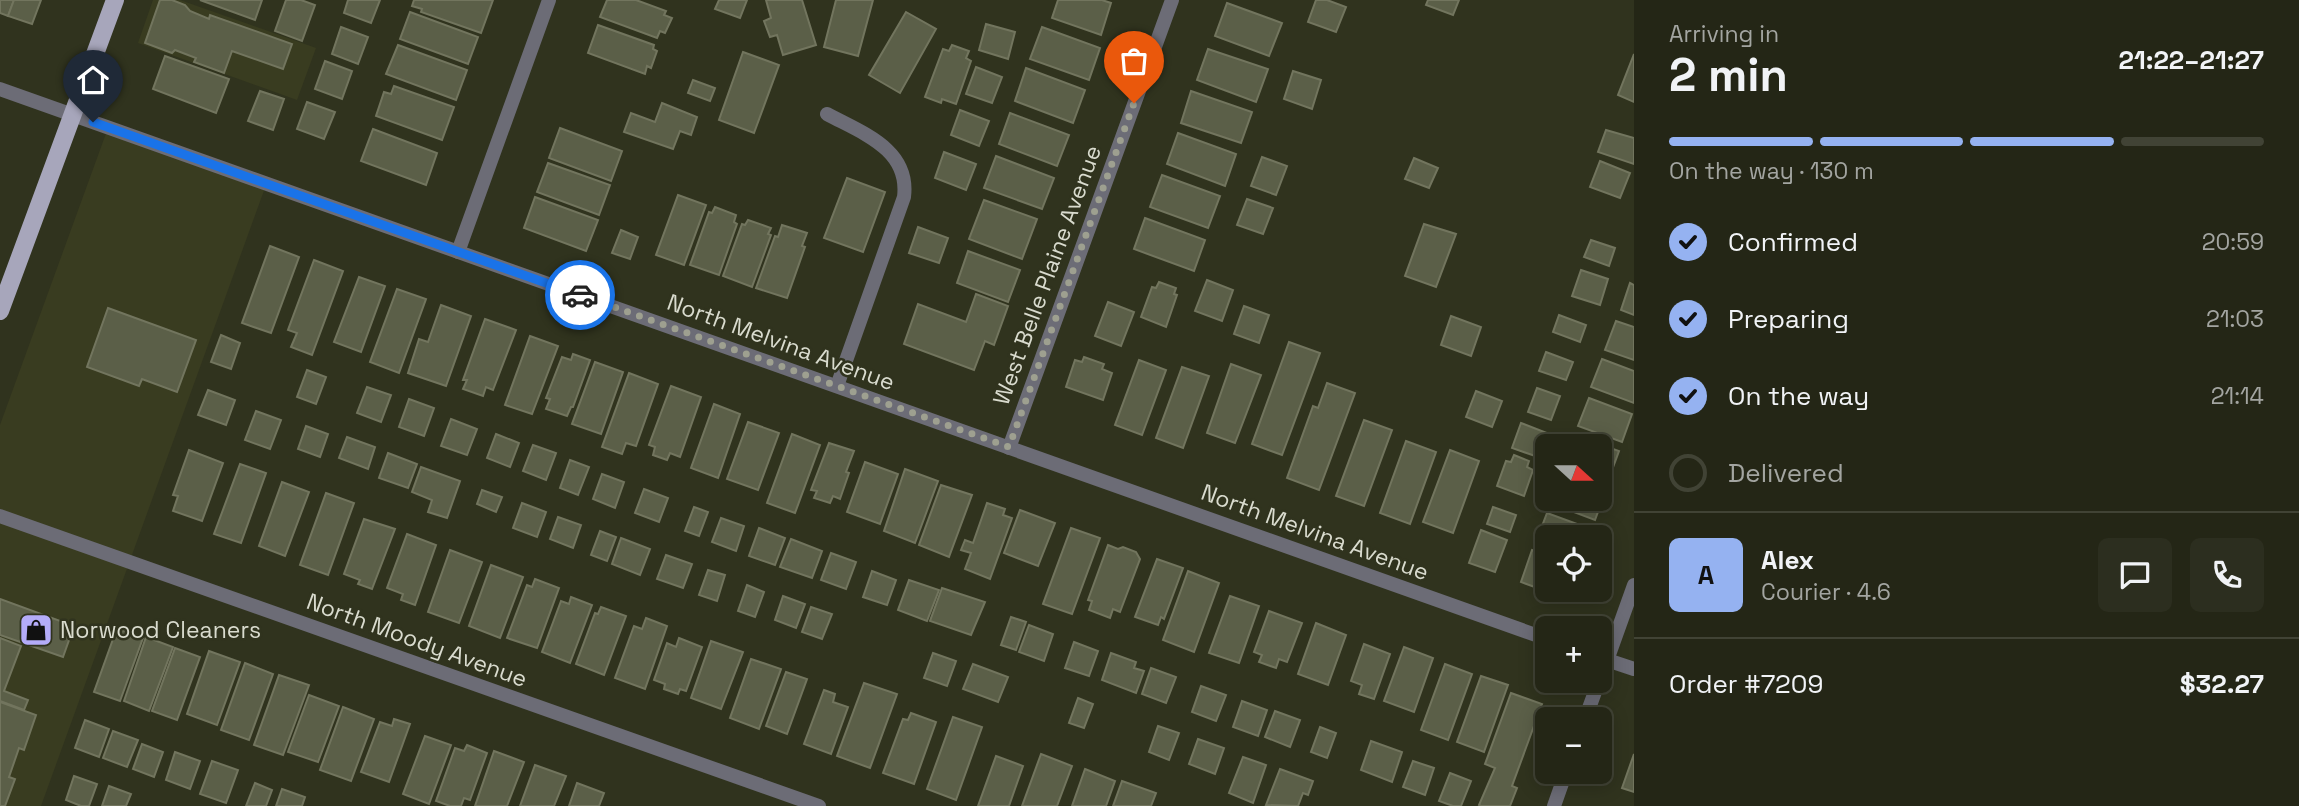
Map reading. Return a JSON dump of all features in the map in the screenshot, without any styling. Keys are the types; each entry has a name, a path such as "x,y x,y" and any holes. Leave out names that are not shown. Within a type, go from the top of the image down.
{"main road":[{"path":"0,311 115,0"}],"street":[{"path":"458,252 549,0"},
{"name":"West Belle Plaine Avenue","path":"1009,447 1172,0"},
{"name":"North Melvina Avenue","path":"0,89 1535,635"},
{"path":"827,114 887,149 898,160 905,185 904,197 836,386"},
{"name":"North Moody Avenue","path":"0,516 819,806"},
{"path":"1612,637 1634,585"},
{"path":"1612,661 1634,669"},
{"path":"1554,806 1562,784"}],"shaded area":[{"path":"153,0 180,0 316,48 297,100 138,43"},
{"path":"108,128 266,185 41,806 0,806 0,425"}],"building":[{"path":"0,0 14,0 8,16 0,13"},
{"path":"14,0 41,0 32,24 8,16"},
{"path":"160,0 172,0 209,19 210,15 292,44 283,69 232,51 224,73 194,62 196,58 175,50 172,53 145,43"},
{"path":"200,0 262,0 255,20"},
{"path":"286,0 301,0 315,5 302,41 275,31"},
{"path":"348,0 380,0 371,23 344,13"},
{"path":"414,0 493,0 481,33 421,12 422,9 412,6"},
{"path":"607,0 636,0 666,11 664,15 672,18 665,33 660,31 657,38 600,17"},
{"path":"719,0 747,0 740,18 715,9"},
{"path":"766,0 802,0 816,45 783,55 777,35 770,37 764,21 771,18"},
{"path":"836,0 873,0 858,56 824,47"},
{"path":"1058,0 1102,0 1111,3 1101,35 1052,18"},
{"path":"1316,0 1327,0 1346,7 1336,32 1308,22"},
{"path":"1428,0 1459,0 1453,15 1426,5"},
{"path":"1227,3 1282,23 1269,56 1215,36"},
{"path":"410,12 478,37 468,64 400,39"},
{"path":"906,12 936,29 900,93 869,75"},
{"path":"986,24 1015,32 1008,59 979,50"},
{"path":"598,25 654,45 653,49 657,51 651,68 647,66 645,74 588,53"},
{"path":"341,27 368,37 358,64 332,54"},
{"path":"1042,27 1100,48 1089,80 1030,59"},
{"path":"398,45 467,70 456,100 386,74"},
{"path":"952,45 969,51 966,58 971,61 956,104 942,99 941,103 925,97 943,49 949,51"},
{"path":"1208,49 1268,69 1256,102 1197,80"},
{"path":"743,52 779,65 754,133 719,120"},
{"path":"1634,54 1634,102 1618,95"},
{"path":"165,56 229,79 216,113 153,89"},
{"path":"325,61 352,71 342,99 315,89"},
{"path":"976,67 1002,77 992,103 966,94"},
{"path":"1026,68 1085,90 1073,123 1015,101"},
{"path":"1293,71 1321,80 1312,109 1284,99"},
{"path":"693,80 715,88 710,101 688,93"},
{"path":"394,86 454,107 442,140 376,116 384,92 391,94"},
{"path":"260,91 284,99 273,130 248,121"},
{"path":"1191,91 1252,112 1241,143 1181,123"},
{"path":"307,102 335,112 324,139 297,129"},
{"path":"662,103 697,117 691,135 680,131 673,149 624,132 631,113 655,122"},
{"path":"960,110 989,121 979,146 951,135"},
{"path":"1010,113 1069,135 1057,166 999,144"},
{"path":"560,128 622,151 611,181 549,158"},
{"path":"373,129 437,153 426,185 361,161"},
{"path":"1606,130 1634,138 1634,164 1598,152"},
{"path":"1178,133 1236,154 1225,186 1167,164"},
{"path":"944,152 976,164 966,190 935,178"},
{"path":"996,156 1054,178 1042,209 984,188"},
{"path":"1262,157 1287,166 1276,195 1251,186"},
{"path":"1414,158 1438,168 1429,188 1405,179"},
{"path":"1600,161 1630,173 1620,198 1590,187"},
{"path":"548,163 610,185 599,215 537,192"},
{"path":"1162,175 1220,196 1208,228 1150,207"},
{"path":"847,178 885,192 863,252 824,238"},
{"path":"678,195 706,205 684,265 656,255"},
{"path":"535,197 598,220 586,251 524,228"},
{"path":"1247,199 1273,208 1263,234 1237,225"},
{"path":"984,200 1037,219 1022,259 969,239"},
{"path":"715,207 736,215 734,222 737,224 719,275 690,265 709,212 712,213"},
{"path":"1145,218 1205,240 1194,271 1134,249"},
{"path":"748,220 771,228 768,234 771,235 752,287 723,276 742,224 745,225"},
{"path":"1424,224 1456,234 1436,287 1405,276"},
{"path":"782,225 807,233 802,246 805,247 787,298 756,288 775,236 778,237"},
{"path":"918,227 948,238 939,263 909,253"},
{"path":"621,230 638,237 630,259 612,253"},
{"path":"1591,240 1615,248 1609,266 1584,257"},
{"path":"270,246 299,257 271,333 242,323"},
{"path":"968,251 1020,270 1008,302 957,283"},
{"path":"314,260 343,271 312,355 291,347 297,333 288,330"},
{"path":"1581,270 1608,279 1600,305 1572,296"},
{"path":"359,277 385,286 361,352 334,342"},
{"path":"1207,280 1233,290 1222,321 1195,311"},
{"path":"1159,282 1176,288 1174,294 1177,295 1166,327 1141,317 1152,287 1156,288"},
{"path":"1630,283 1634,285 1634,315 1621,310"},
{"path":"397,289 426,299 399,373 370,362"},
{"path":"976,294 1008,306 994,345 985,341 974,370 904,344 918,304 966,322"},
{"path":"1108,302 1134,312 1121,346 1095,336"},
{"path":"441,305 471,316 446,386 408,373 419,339 428,342"},
{"path":"1244,306 1269,315 1259,343 1234,334"},
{"path":"108,308 196,340 177,392 142,379 139,386 87,367"},
{"path":"1559,315 1586,325 1580,342 1553,332"},
{"path":"1451,316 1481,327 1471,356 1441,345"},
{"path":"485,319 516,330 493,390 486,387 483,396 463,389 467,380 463,380"},
{"path":"1616,321 1634,327 1634,360 1605,350"},
{"path":"221,335 240,343 231,369 211,362"},
{"path":"530,336 558,346 532,414 505,405"},
{"path":"1289,342 1320,353 1282,455 1252,444"},
{"path":"1546,352 1573,362 1566,380 1539,371"},
{"path":"573,354 590,360 573,407 567,416 546,409 550,399 546,398 562,357 571,360"},
{"path":"1084,357 1104,364 1102,369 1112,373 1103,400 1066,387 1075,360 1082,362"},
{"path":"1602,359 1634,371 1634,403 1591,387"},
{"path":"1139,360 1166,370 1142,435 1115,425"},
{"path":"595,362 623,372 601,434 572,424"},
{"path":"1231,364 1261,375 1235,443 1207,433"},
{"path":"1182,367 1209,376 1183,448 1156,438"},
{"path":"307,370 326,377 316,404 297,397"},
{"path":"629,373 658,384 636,446 626,443 622,454 602,447"},
{"path":"1327,383 1355,393 1319,490 1287,478 1313,406 1318,408"},
{"path":"671,386 701,397 680,457 670,453 667,460 653,455 655,447 649,445"},
{"path":"367,387 391,395 381,422 357,413"},
{"path":"1537,388 1560,396 1551,420 1528,412"},
{"path":"208,390 235,400 226,425 198,415"},
{"path":"1476,391 1502,401 1492,427 1466,417"},
{"path":"1589,398 1632,414 1622,442 1612,438 1612,434 1600,434 1578,426"},
{"path":"409,399 434,408 424,436 399,427"},
{"path":"714,404 740,414 718,478 691,468"},
{"path":"256,411 281,420 270,449 245,440"},
{"path":"451,419 477,429 467,455 441,446"},
{"path":"1364,420 1392,430 1364,506 1336,496"},
{"path":"748,422 779,433 758,490 727,479"},
{"path":"1521,423 1547,433 1535,434 1535,456 1512,448"},
{"path":"306,426 328,434 320,457 298,449"},
{"path":"496,434 519,443 510,467 487,458"},
{"path":"792,434 820,445 795,513 767,503"},
{"path":"347,437 375,447 368,469 339,458"},
{"path":"1406,441 1436,452 1410,524 1380,513"},
{"path":"829,443 854,451 840,499 833,496 830,503 814,498 817,491 811,490"},
{"path":"533,445 556,453 546,480 523,471"},
{"path":"1612,449 1619,451 1612,470"},
{"path":"189,450 223,463 202,521 173,511 178,496 173,495"},
{"path":"1450,450 1479,461 1453,533 1423,522"},
{"path":"388,453 417,464 408,488 379,478"},
{"path":"1514,455 1529,461 1527,467 1533,470 1524,496 1497,486 1506,461 1511,462"},
{"path":"570,460 589,467 578,495 560,488"},
{"path":"865,462 898,474 880,524 847,512"},
{"path":"240,464 266,473 241,543 214,534"},
{"path":"421,467 460,481 447,518 428,512 432,500 412,492"},
{"path":"905,469 938,481 915,543 884,531"},
{"path":"602,474 624,482 615,508 593,499"},
{"path":"282,482 309,492 285,556 259,546"},
{"path":"941,485 972,495 949,557 919,545"},
{"path":"644,489 668,498 659,522 635,513"},
{"path":"482,490 502,497 496,512 477,504"},
{"path":"326,493 354,503 328,575 300,565"},
{"path":"522,503 546,512 537,537 513,528"},
{"path":"987,503 1005,509 1003,515 1012,518 990,579 965,569 971,553 961,550 965,540 973,543"},
{"path":"694,507 708,512 699,536 685,531"},
{"path":"1493,507 1516,515 1510,532 1487,524"},
{"path":"1020,510 1055,523 1038,566 1004,553"},
{"path":"1571,511 1598,511 1595,520"},
{"path":"1547,513 1580,525 1542,525"},
{"path":"558,517 581,525 573,548 550,539"},
{"path":"721,518 744,526 736,551 712,542"},
{"path":"364,519 395,529 372,589 358,584 360,580 344,574"},
{"path":"759,528 785,538 775,565 749,556"},
{"path":"1071,528 1100,538 1072,614 1043,604"},
{"path":"1481,530 1507,540 1495,572 1469,563"},
{"path":"600,531 616,537 607,561 591,555"},
{"path":"407,534 436,545 415,605 401,600 403,594 387,588"},
{"path":"621,538 650,549 640,575 612,564"},
{"path":"791,539 822,551 812,578 780,567"},
{"path":"1108,545 1136,552 1140,559 1120,612 1113,609 1110,618 1089,610 1092,601 1088,600"},
{"path":"450,550 482,562 459,623 428,612"},
{"path":"1532,550 1535,551 1535,587 1521,582"},
{"path":"831,553 856,562 846,589 821,580"},
{"path":"666,555 692,564 683,588 657,579"},
{"path":"1157,559 1183,568 1164,619 1161,617 1158,625 1135,617"},
{"path":"491,565 523,577 500,638 469,626"},
{"path":"708,570 725,575 717,601 699,595"},
{"path":"872,571 896,580 887,605 863,597"},
{"path":"1188,571 1219,583 1194,652 1163,640"},
{"path":"535,579 559,588 537,648 507,638 527,585 532,587"},
{"path":"909,580 939,590 927,621 898,610"},
{"path":"747,585 764,592 755,617 738,611"},
{"path":"942,588 985,602 971,635 930,621"},
{"path":"783,596 805,604 796,628 775,620"},
{"path":"1230,596 1259,606 1239,663 1209,653"},
{"path":"571,597 592,605 570,663 542,652 561,601 569,604"},
{"name":"Norwood Cleaners","path":"0,599 74,626 63,657 0,635"},
{"path":"601,607 626,616 604,675 576,664 595,613 598,614"},
{"path":"811,607 832,614 822,639 802,632"},
{"path":"1269,611 1302,623 1287,662 1279,659 1276,668 1259,662 1262,655 1254,652"},
{"path":"1011,617 1026,622 1016,650 1001,645"},
{"path":"646,618 667,626 645,689 615,678 634,626 642,629"},
{"path":"1316,623 1346,635 1328,685 1298,674"},
{"path":"1029,625 1053,634 1044,661 1019,652"},
{"path":"117,628 143,638 120,701 94,692"},
{"path":"146,637 173,647 149,711 124,701"},
{"path":"0,638 21,646 4,691 28,700 24,710 0,701"},
{"path":"679,638 702,647 686,691 680,689 678,694 664,689 665,684 654,680 667,643 676,647"},
{"path":"711,641 743,652 721,709 691,698"},
{"path":"1074,642 1098,651 1089,676 1065,668"},
{"path":"1364,644 1390,654 1374,699 1359,694 1362,685 1351,681"},
{"path":"1404,647 1433,658 1414,712 1384,701"},
{"path":"175,648 200,657 177,720 152,711"},
{"path":"209,651 240,662 217,725 187,714"},
{"path":"933,653 956,661 947,686 924,678"},
{"path":"1111,653 1136,662 1134,668 1144,671 1136,693 1102,680"},
{"path":"751,659 781,669 759,729 730,718"},
{"path":"245,663 273,674 249,740 221,730"},
{"path":"973,664 1008,677 998,702 963,689"},
{"path":"1445,664 1472,674 1448,740 1421,730"},
{"path":"1151,668 1176,677 1166,703 1142,694"},
{"path":"786,672 807,679 787,734 766,726"},
{"path":"279,675 309,685 283,755 254,745"},
{"path":"1481,676 1508,685 1484,752 1457,742"},
{"path":"864,683 897,694 870,768 837,756"},
{"path":"1201,686 1226,695 1216,721 1192,712"},
{"path":"824,690 835,694 833,702 848,707 831,754 804,744"},
{"path":"1511,693 1542,704 1541,707 1535,707 1535,723 1512,786 1517,788 1510,806 1479,805 1495,768 1485,764"},
{"path":"309,695 339,706 318,762 288,752"},
{"path":"1078,698 1093,704 1084,728 1069,723"},
{"path":"1242,701 1267,710 1258,736 1233,727"},
{"path":"0,702 36,715 24,750 19,748 9,777 15,779 5,806 0,806"},
{"path":"343,707 374,719 351,781 320,770"},
{"path":"1275,711 1300,720 1290,747 1265,737"},
{"path":"911,713 936,722 914,784 883,773 903,719 908,720"},
{"path":"953,717 982,727 956,800 927,789"},
{"path":"394,719 410,724 389,782 361,772 380,722 392,726"},
{"path":"85,720 109,729 99,757 75,748"},
{"path":"1158,726 1179,733 1169,760 1149,752"},
{"path":"1320,727 1336,733 1327,758 1311,752"},
{"path":"113,731 138,740 127,767 103,758"},
{"path":"425,736 451,745 429,804 403,794"},
{"path":"1198,739 1224,748 1215,774 1189,764"},
{"path":"1371,741 1402,752 1392,782 1361,770"},
{"path":"142,744 163,752 154,777 133,769"},
{"path":"467,745 487,753 470,800 464,798 461,806 450,806 436,801 455,748 464,751"},
{"path":"494,751 524,762 507,806 475,806"},
{"path":"175,752 200,761 190,789 166,780"},
{"path":"1041,754 1072,766 1057,806 1022,806"},
{"path":"1634,754 1634,792 1622,788"},
{"path":"996,756 1023,766 1009,806 978,806"},
{"path":"1243,757 1266,765 1253,803 1229,793"},
{"path":"212,761 238,770 226,803 200,794"},
{"path":"1413,761 1434,768 1425,795 1403,787"},
{"path":"535,765 566,776 554,806 520,806"},
{"path":"1085,769 1115,781 1106,806 1072,806"},
{"path":"1280,769 1313,781 1308,795 1303,793 1298,806 1266,805"},
{"path":"1450,773 1471,781 1461,806 1439,801"},
{"path":"74,776 97,784 89,806 66,800"},
{"path":"1122,781 1156,793 1151,806 1113,806"},
{"path":"255,783 272,790 266,806 246,806"},
{"path":"577,783 604,793 599,806 569,806"},
{"path":"109,786 131,794 126,806 102,806"},
{"path":"282,789 305,797 302,806 276,806"}],"way so far":[{"path":"580,295 1009,447 1134,103"}],"place":[{"name":"Norwood Cleaners","path":"36,630"}],"route":[{"path":"93,122 580,295"}]}
